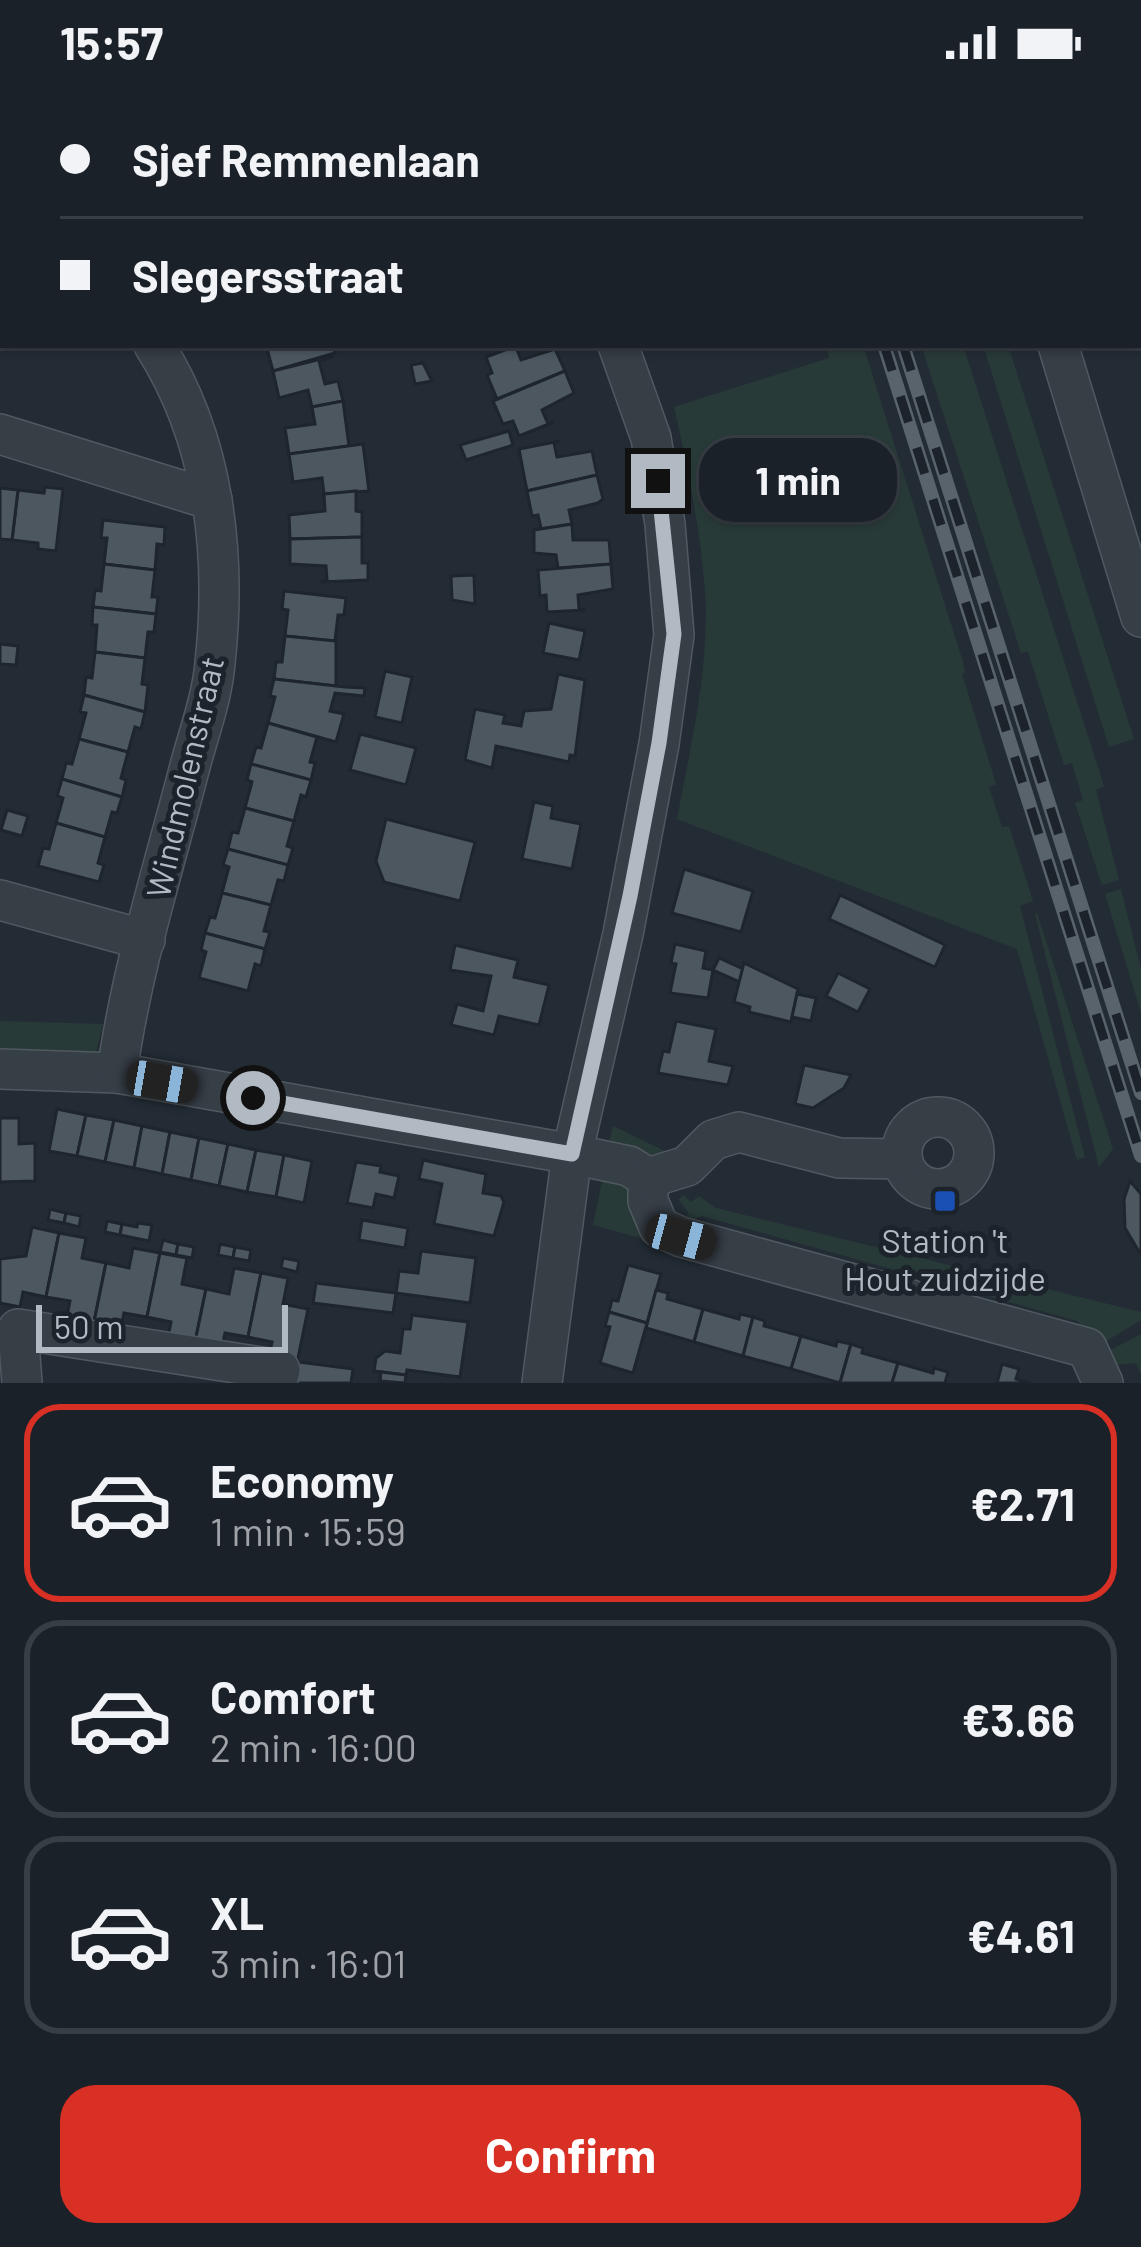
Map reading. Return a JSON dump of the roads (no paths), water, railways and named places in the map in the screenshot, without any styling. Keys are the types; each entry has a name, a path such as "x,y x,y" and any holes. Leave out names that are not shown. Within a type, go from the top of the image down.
{"street":[{"name":"Windmolenstraat","path":"116,1073 125,1012 215,667 220,574 212,500 202,448 180,385 156,348"},
{"path":"542,1383 572,1154 627,913 674,634 665,524 651,438 619,348"},
{"path":"1059,348 1141,617"},
{"path":"0,434 212,500"},
{"path":"0,901 145,940"},
{"path":"0,1069 116,1073 572,1154 629,1166 648,1178 687,1166 713,1140 739,1132 839,1159 902,1159"},
{"path":"648,1178 648,1201 659,1227 681,1237 1087,1348 1103,1383"},
{"path":"22,1383 18,1329 280,1370 278,1383"}],"railway":[{"path":"885,348 1141,1156"},
{"path":"904,348 1141,1093"}],"place":[{"name":"Station 't Hout zuidzijde","path":"945,1201"}]}
